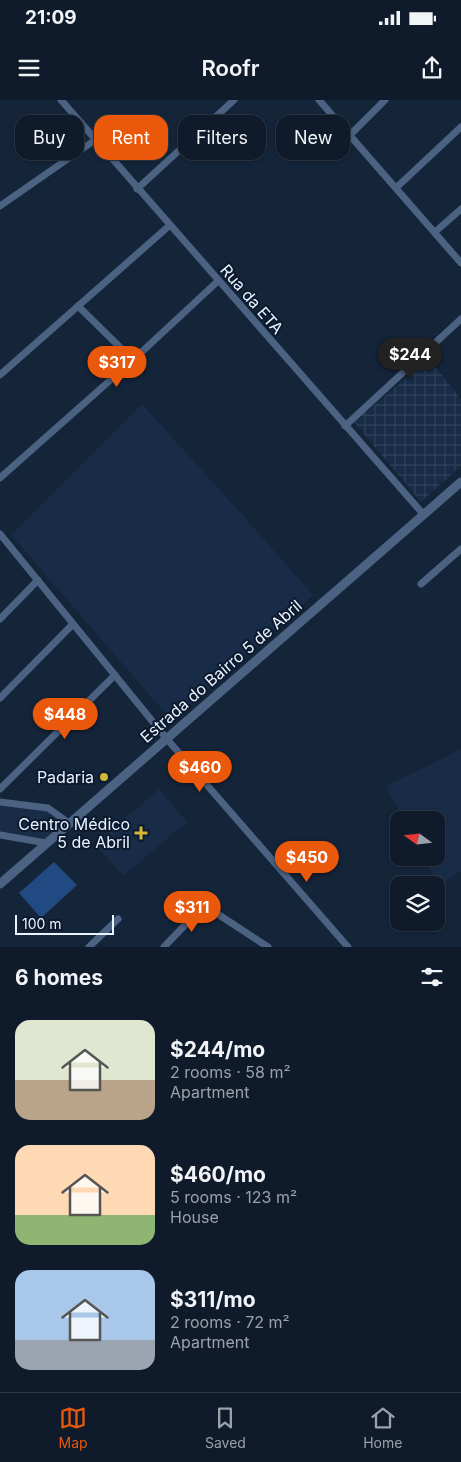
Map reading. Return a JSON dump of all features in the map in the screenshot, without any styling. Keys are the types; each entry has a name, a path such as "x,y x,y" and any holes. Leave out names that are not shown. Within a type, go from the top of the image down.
{"street":[{"name":"Rua da ETA","path":"61,100 94,139"},
{"path":"137,189 234,100"},
{"path":"319,100 351,134 461,262"},
{"path":"351,134 385,100"},
{"path":"396,187 461,127"},
{"path":"0,206 94,141"},
{"name":"Rua da ETA","path":"112,160 424,515"},
{"path":"435,232 461,209"},
{"path":"0,375 170,226"},
{"path":"0,478 218,281"},
{"path":"78,306 132,360"},
{"path":"345,426 461,319"},
{"name":"Estrada do Bairro 5 de Abril","path":"0,884 461,482"},
{"path":"1,538 38,580 166,738 348,947"},
{"path":"421,584 461,549"},
{"path":"0,619 38,580"},
{"path":"0,698 73,624"},
{"path":"0,789 115,675"},
{"path":"0,802 48,808 70,823"},
{"path":"0,834 46,843"},
{"path":"164,947 204,905 268,947"},
{"path":"89,947 118,919"}],"shaded area":[{"path":"429,359 461,399 461,466 421,502 354,422"},
{"path":"142,404 313,595 172,721 11,535"},
{"path":"461,749 461,871 445,882 445,876 434,876 428,866 445,866 445,811 399,811 386,786"},
{"name":"Centro Médico 5 de Abril","path":"159,789 187,822 123,876 95,844"},
{"path":"0,802 48,808 69,823 46,843 0,835"},
{"path":"54,862 77,885 41,918 19,893"}],"place":[{"name":"Padaria","path":"104,777"},
{"name":"Centro Médico 5 de Abril","path":"141,833"}]}
